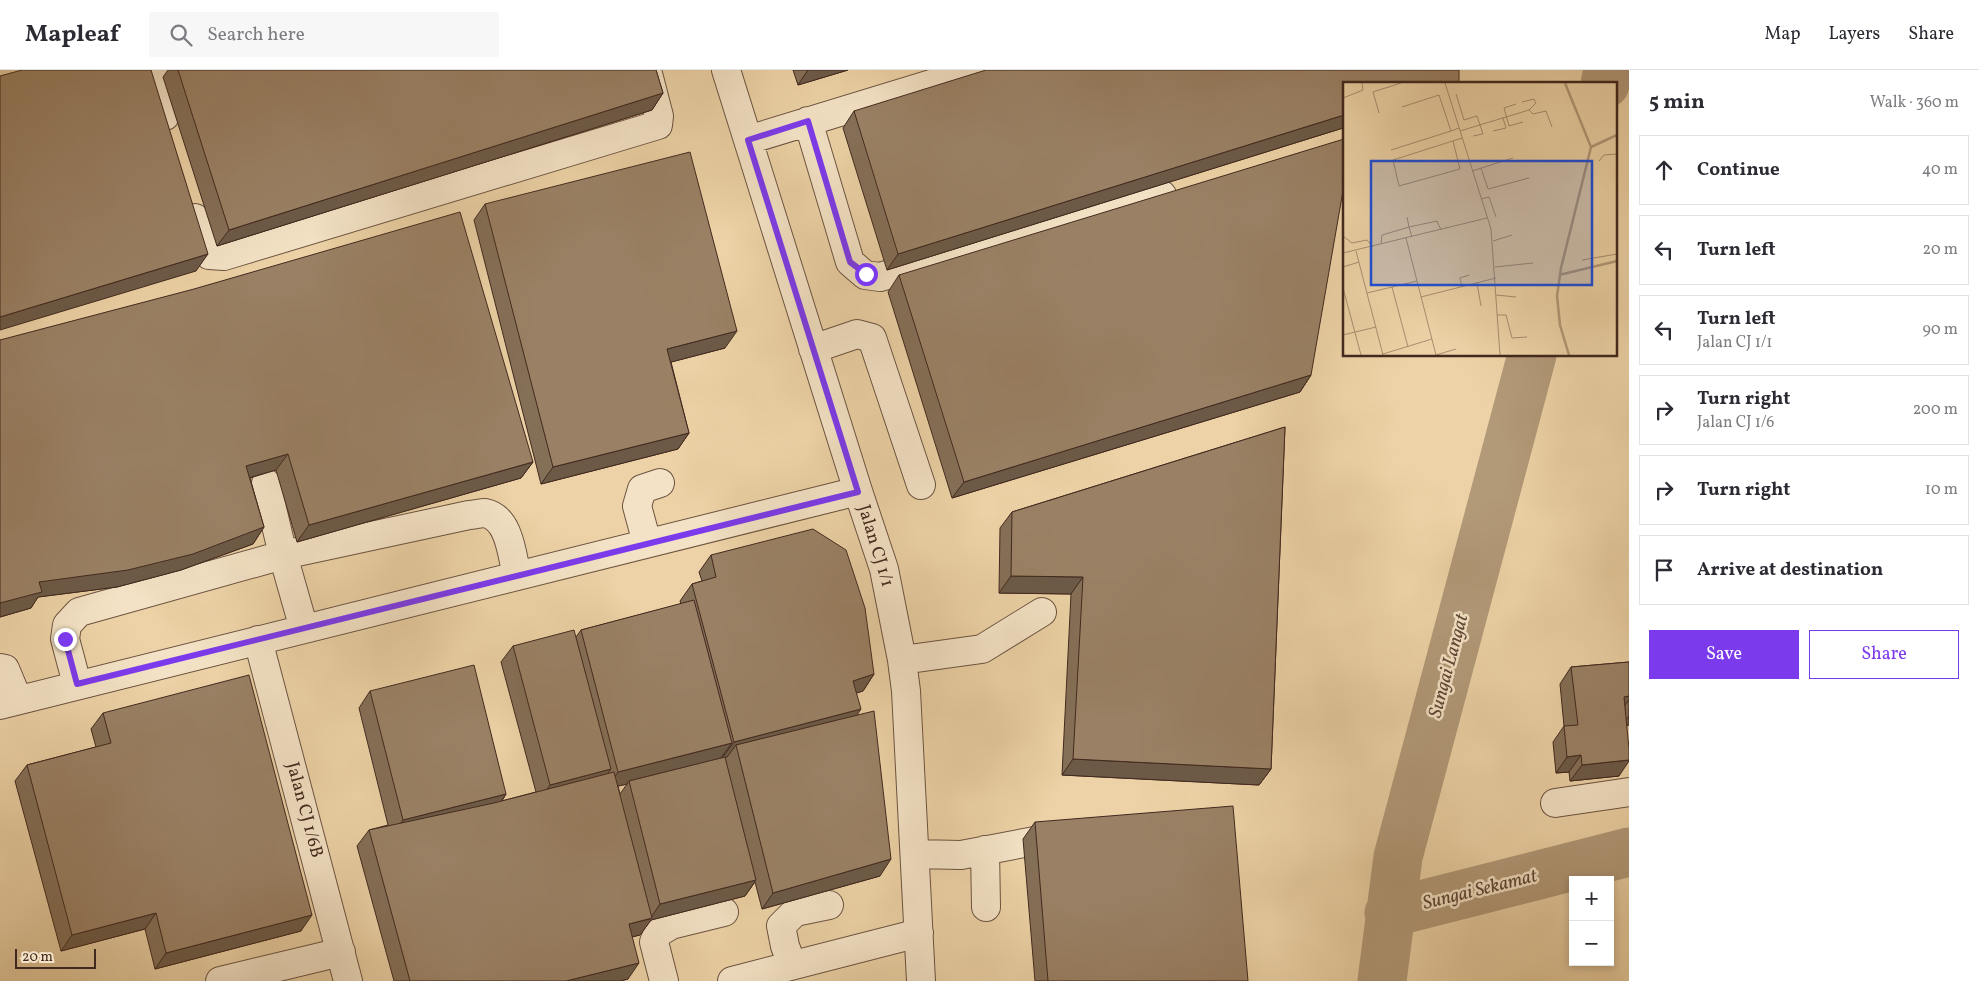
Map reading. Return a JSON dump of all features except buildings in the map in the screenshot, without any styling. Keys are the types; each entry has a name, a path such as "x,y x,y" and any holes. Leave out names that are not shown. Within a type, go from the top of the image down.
{"street":[{"path":"160,70 154,81 171,136"},
{"path":"187,191 203,246 209,255 224,256 658,125 659,116 646,70"},
{"name":"Jalan CJ 1/1","path":"726,70 858,492 884,569 902,660 906,691 922,981"},
{"path":"748,140 977,70"},
{"path":"808,121 850,262 866,274 880,277 1162,195"},
{"path":"813,349 857,334 872,338 921,485"},
{"path":"266,482 283,555 304,629"},
{"path":"647,543 638,506 642,489 660,484"},
{"path":"0,668 5,669 9,703 77,684 858,492"},
{"path":"77,684 65,639 66,624 79,612 283,555 485,513 502,523 509,542 517,576"},
{"path":"902,660 982,649 1042,612"},
{"name":"Jalan CJ 1/6B","path":"258,640 348,981"},
{"path":"1555,803 1629,792"},
{"path":"915,854 961,855 1081,833"},
{"path":"985,850 986,907"},
{"path":"785,971 785,946 781,926 795,912 829,905"},
{"path":"664,981 654,942 658,933 671,925 724,912"},
{"path":"732,981 785,971 919,934"},
{"path":"220,981 341,952"}],"waterway":[{"name":"Sungai Langat","path":"1605,82 1608,70"},
{"name":"Sungai Langat","path":"1382,981 1398,857 1532,356"},
{"name":"Sungai Sekamat","path":"1389,913 1629,852"}],"route":[{"path":"65,639 77,684 858,492 748,140 808,121 850,262 866,274"}]}
